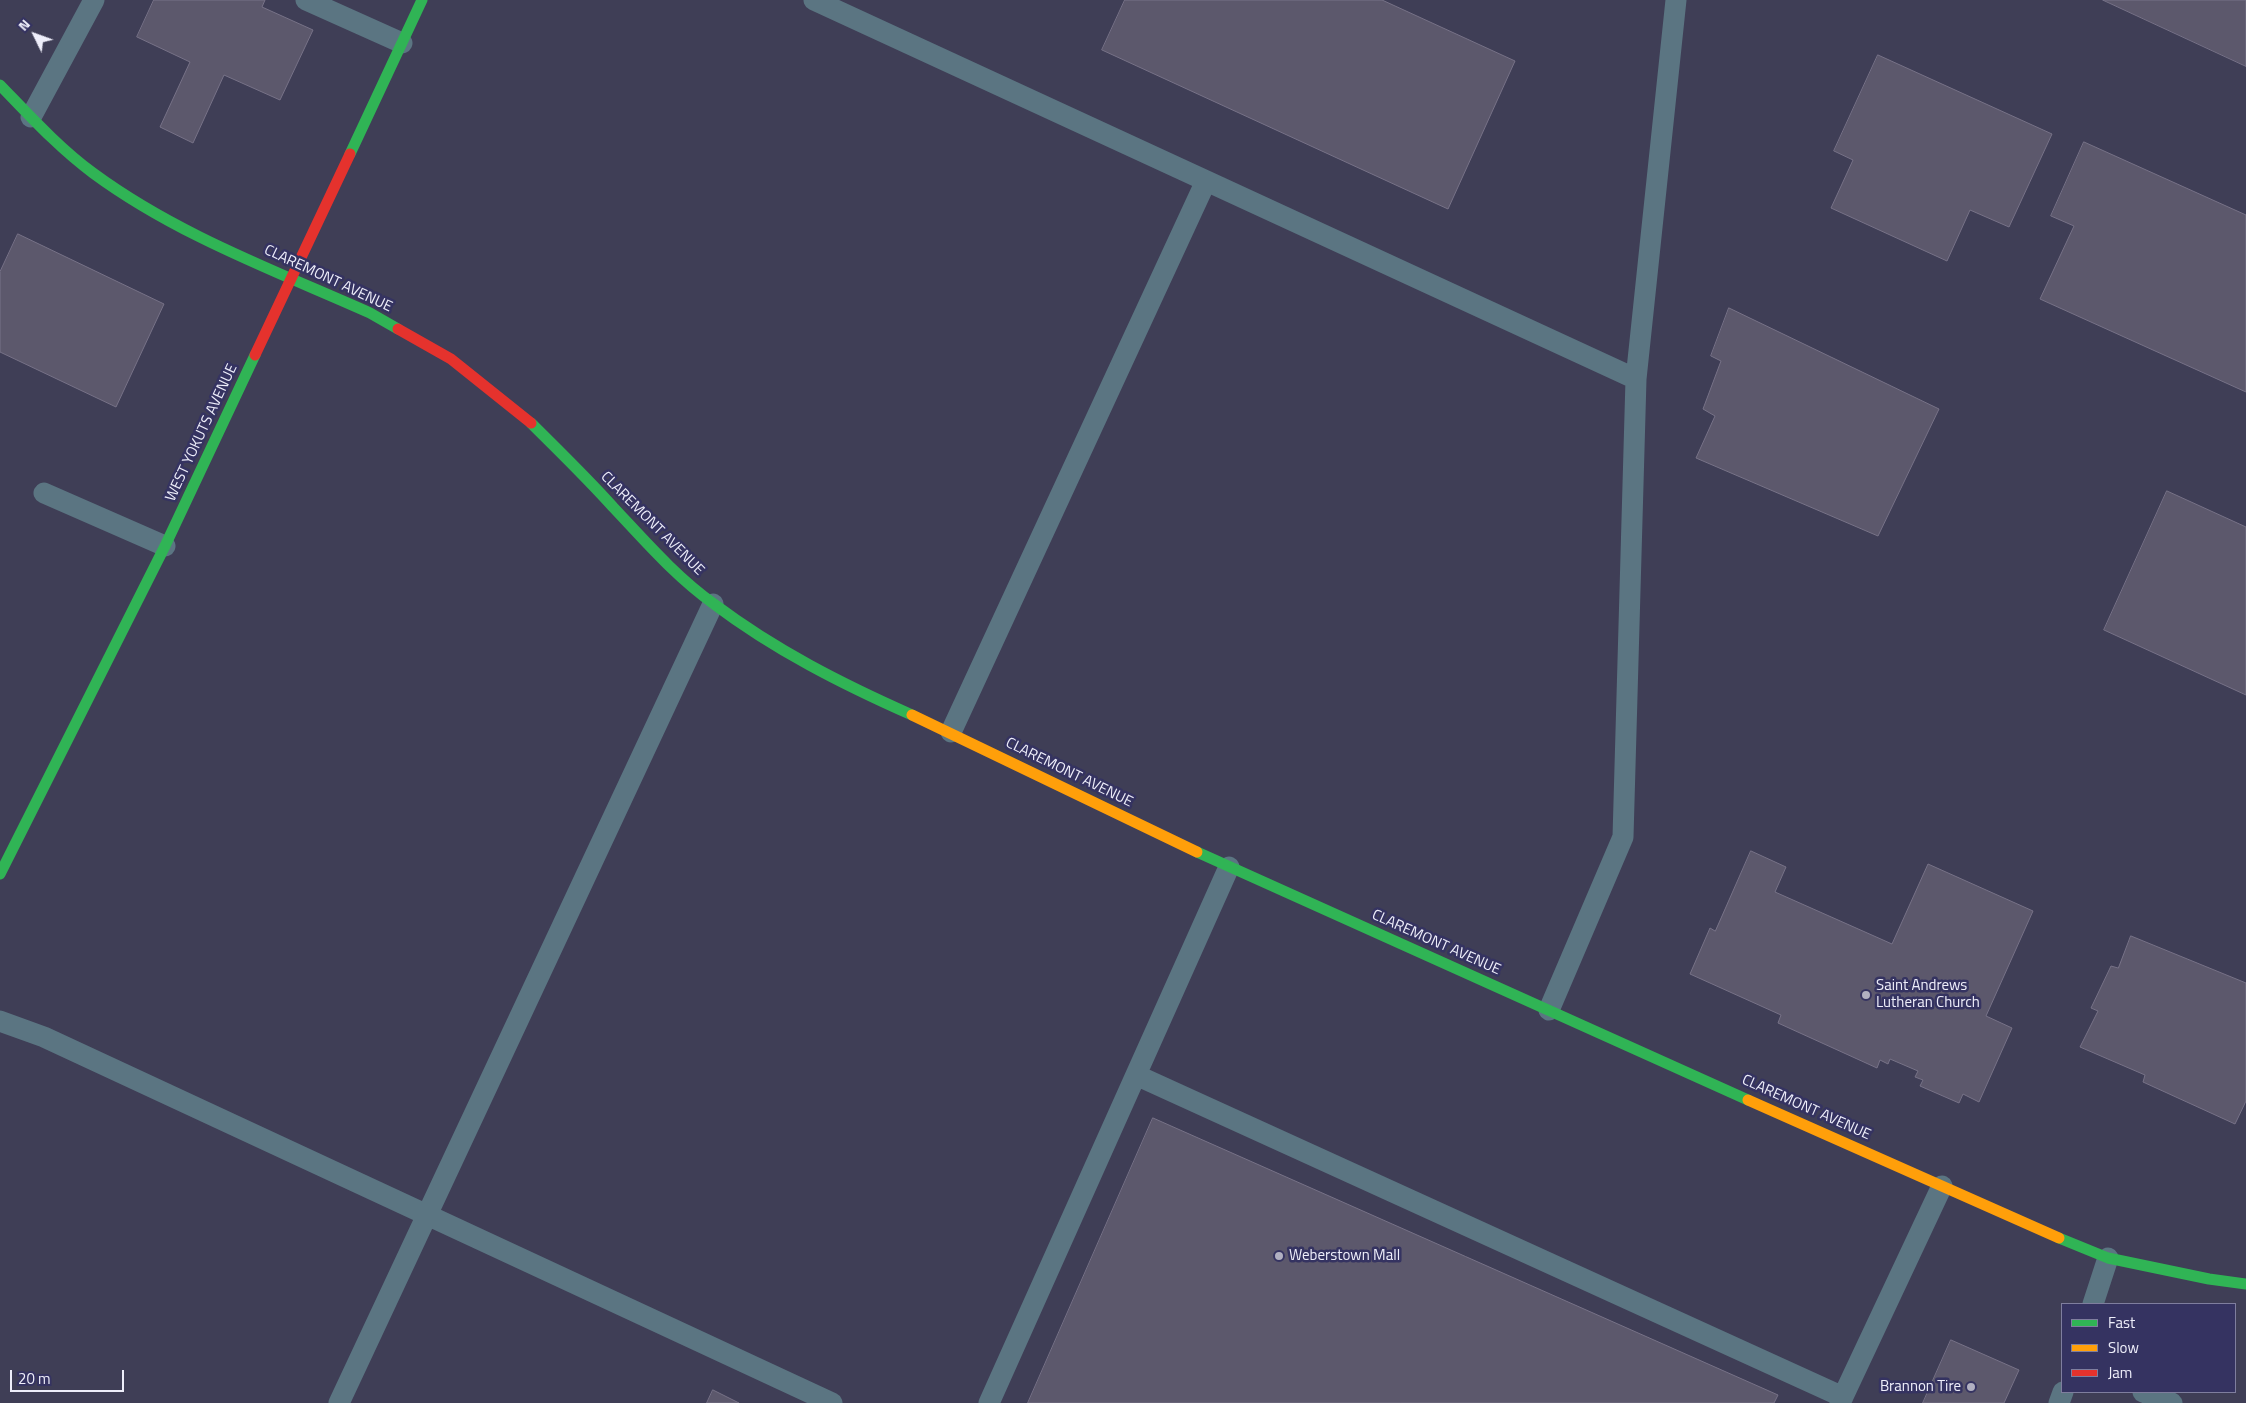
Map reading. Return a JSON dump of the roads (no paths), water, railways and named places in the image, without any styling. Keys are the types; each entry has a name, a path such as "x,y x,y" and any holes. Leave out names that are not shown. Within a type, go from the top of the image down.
{"street":[{"name":"WEST YOKUTS AVENUE","path":"0,874 165,546 422,0"},
{"name":"CLAREMONT AVENUE","path":"0,84 50,137 93,173 140,205 187,232 370,313 451,359 523,415 596,488 668,566 714,604 788,654 857,691 951,732 1229,867 1942,1186 2108,1258 2208,1279 2246,1284"}],"lane":[{"path":"31,117 94,0"},
{"path":"306,0 402,43"},
{"path":"814,0 1636,379"},
{"path":"1549,1010 1623,836 1636,379 1676,0"},
{"path":"951,732 1206,181"},
{"path":"44,493 165,546"},
{"path":"340,1403 426,1215 714,604"},
{"path":"989,1403 1229,867"},
{"path":"0,1021 44,1037 832,1403"},
{"path":"1136,1075 1842,1400 1942,1186"},
{"path":"2093,1303 2108,1258"},
{"path":"2146,1393 2172,1403"}],"place":[{"name":"Saint Andrews Lutheran Church","path":"1866,995"},
{"name":"Weberstown Mall","path":"1279,1256"},
{"name":"Brannon Tire","path":"1971,1387"}]}
